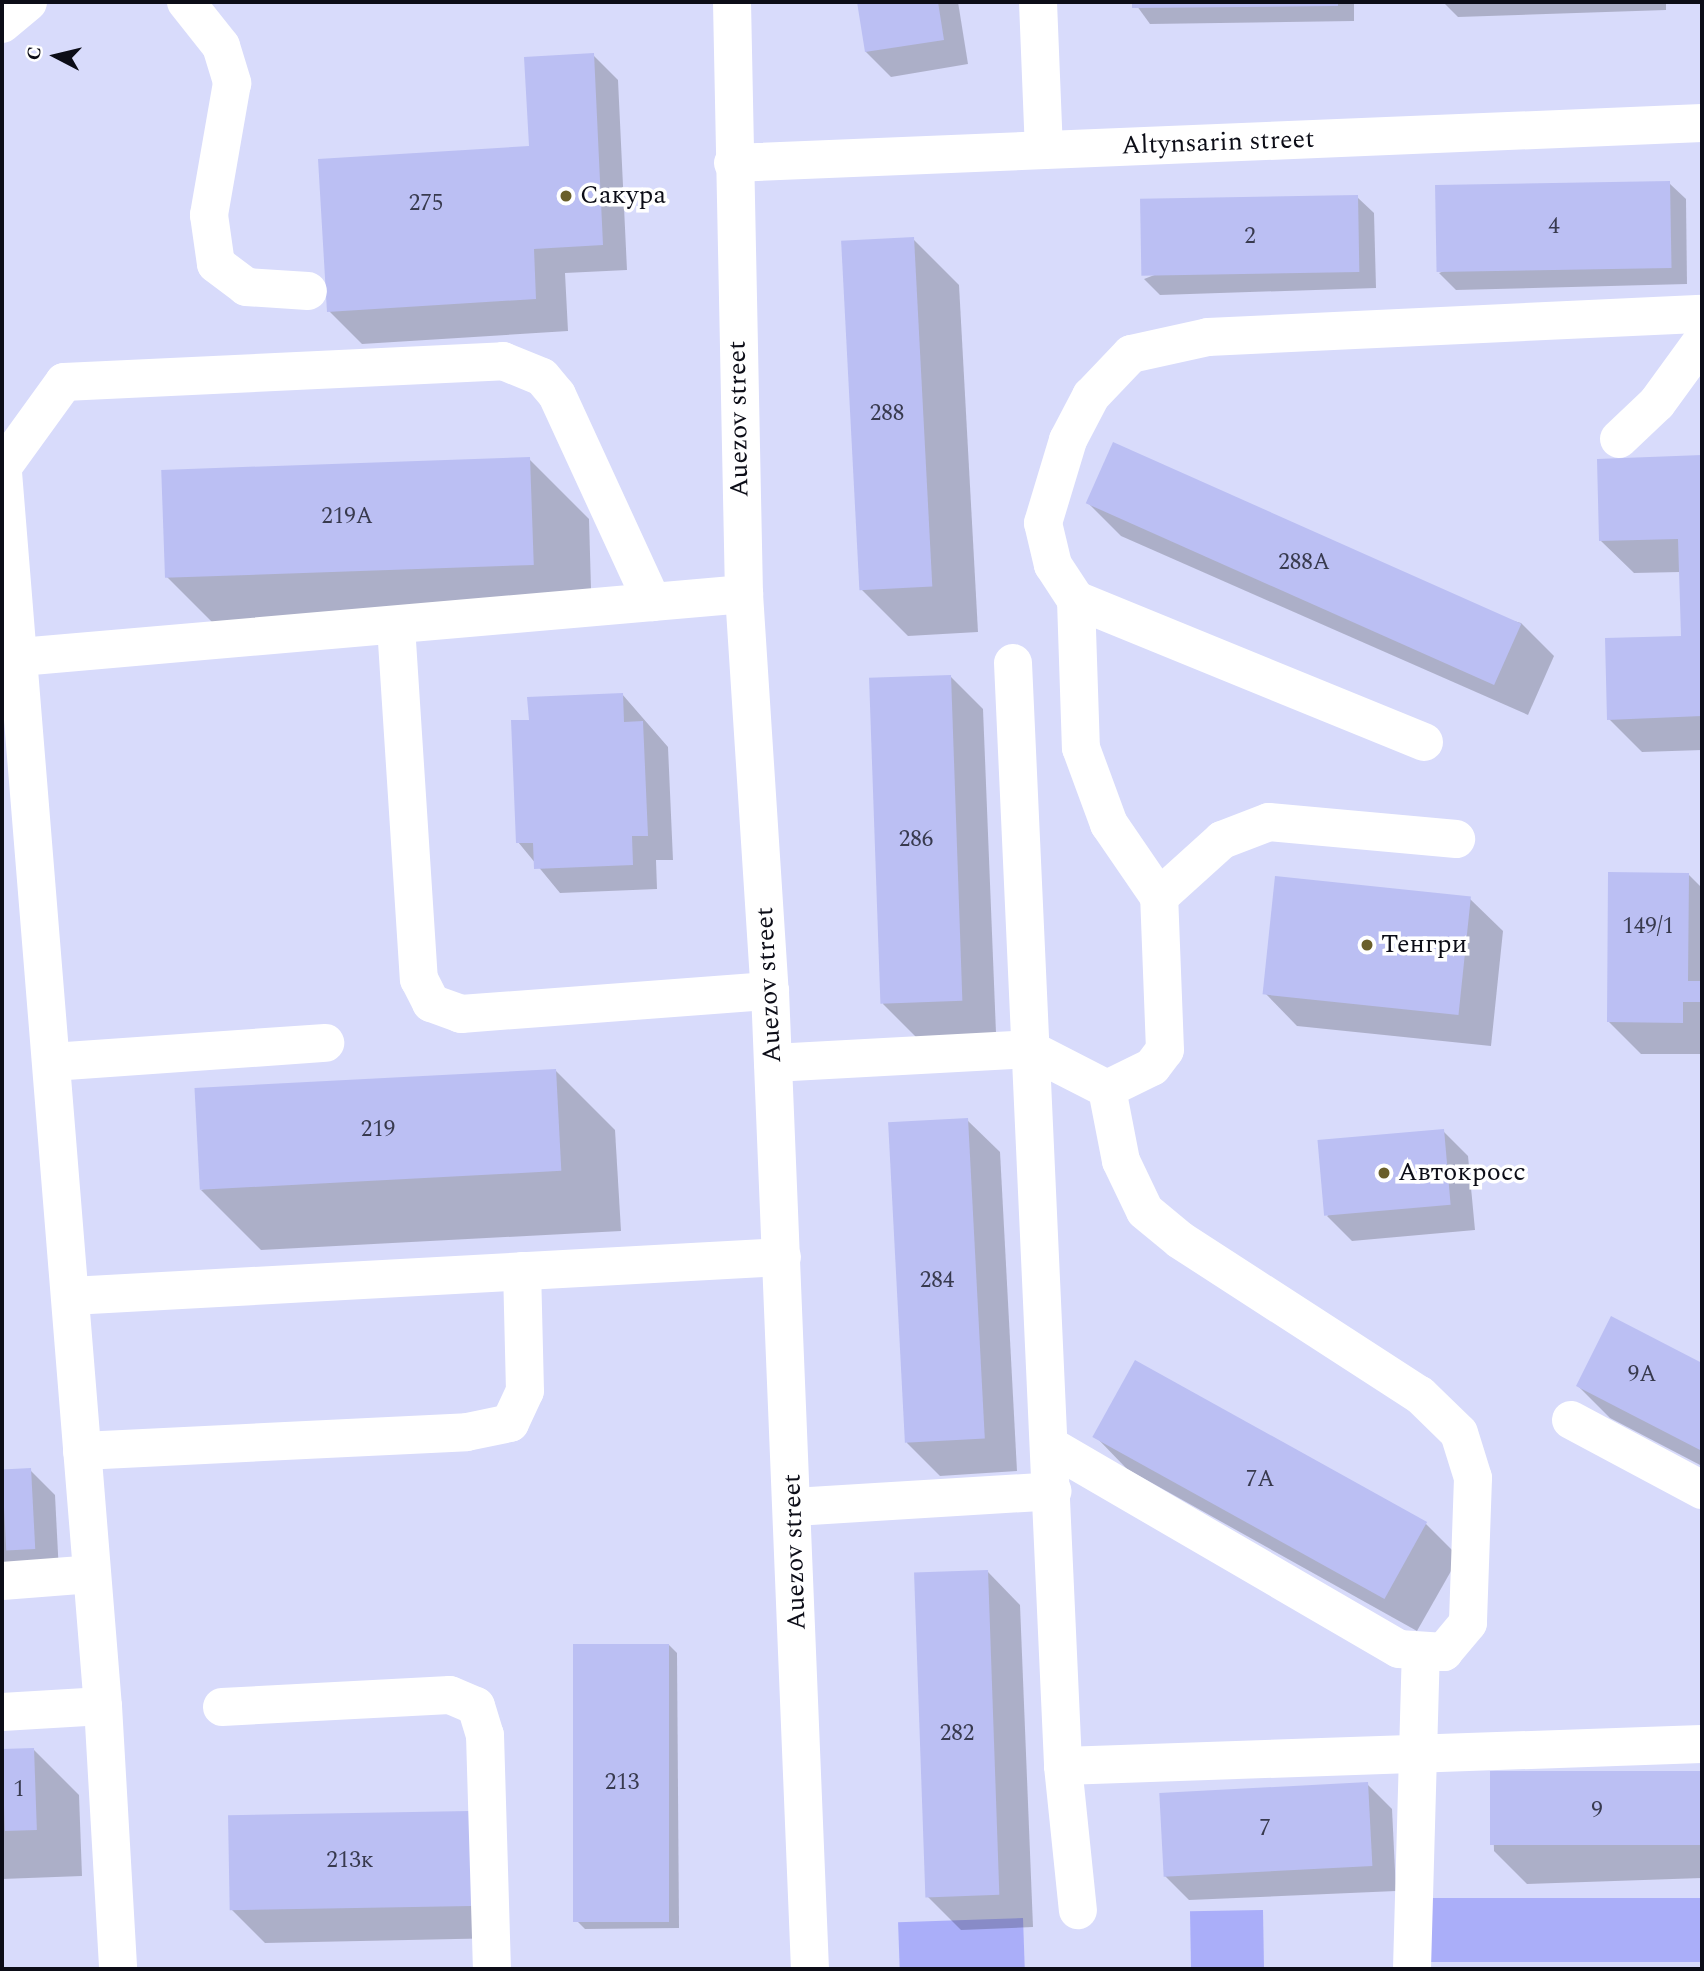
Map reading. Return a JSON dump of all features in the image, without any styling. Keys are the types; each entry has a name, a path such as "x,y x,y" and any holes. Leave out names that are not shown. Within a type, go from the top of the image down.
{"street":[{"path":"2,23 28,2"},
{"path":"186,2 222,46 232,83 209,215 216,264 246,287 307,291"},
{"name":"Auezov street","path":"732,2 733,163 744,594 770,991 794,1507 810,1969"},
{"path":"1038,2 1044,150"},
{"path":"1702,123 1702,136"},
{"name":"Altynsarin street","path":"733,163 1702,123"},
{"path":"1107,1089 1152,1067 1165,1050 1159,897 1108,824 1081,748 1076,600 1046,548 1046,499 1091,396 1131,354 1208,337 1702,314"},
{"path":"1619,439 1657,402 1702,341"},
{"path":"118,1969 103,1706 3,464 51,392 81,378 503,361 542,377 557,395 652,602"},
{"path":"20,657 744,594"},
{"path":"1076,600 1424,742"},
{"path":"396,625 419,979 431,1003 461,1014 770,991"},
{"path":"1013,663 1029,1049 1053,1491 1063,1766 1078,1910"},
{"path":"1159,897 1222,840 1255,824 1456,839"},
{"path":"52,1062 325,1043"},
{"path":"773,1063 1029,1049 1107,1089 1130,1188 1153,1218 1420,1395 1459,1433 1473,1478 1473,1599 1460,1639 1444,1652 1421,1655 1399,1649 1050,1446"},
{"path":"71,1296 782,1257"},
{"path":"82,1451 467,1432 510,1423 524,1391 522,1271"},
{"path":"1572,1420 1702,1490"},
{"path":"794,1507 1053,1491"},
{"path":"2,1581 92,1574"},
{"path":"1412,1969 1421,1655"},
{"path":"222,1707 450,1695 476,1706 485,1735 492,1969"},
{"path":"2,1712 103,1706"},
{"path":"1063,1766 1702,1744"}],"shaded area":[{"path":"1427,1898 1702,1898 1702,1962 1427,1962"},
{"path":"1263,1910 1264,1969 1191,1969 1190,1911"},
{"path":"1023,1918 1025,1969 900,1969 898,1922"}],"building":[{"path":"857,2 938,2 944,40 865,52"},
{"path":"1132,2 1338,2 1338,6 1132,8"},
{"path":"594,53 603,245 534,249 536,299 327,312 318,159 529,146 524,57"},
{"path":"1670,181 1672,268 1437,272 1435,185"},
{"path":"1358,195 1359,272 1141,276 1140,199"},
{"path":"914,237 932,587 859,590 841,241"},
{"path":"1113,442 1521,624 1494,685 1086,503"},
{"path":"1702,455 1702,716 1607,720 1605,638 1681,636 1678,539 1599,541 1597,459"},
{"path":"530,457 534,565 165,578 161,470"},
{"path":"951,675 962,1001 880,1004 869,678"},
{"path":"623,693 624,722 643,721 648,836 632,836 633,865 534,869 533,843 516,843 511,720 529,720 527,697"},
{"path":"1608,872 1689,873 1688,981 1702,981 1702,1002 1683,1002 1683,1023 1607,1022"},
{"name":"Тенгри","path":"1275,876 1471,897 1458,1015 1263,994"},
{"path":"556,1069 561,1171 200,1190 194,1088"},
{"path":"968,1118 985,1439 905,1443 888,1122"},
{"name":"Автокросс","path":"1444,1129 1451,1205 1324,1216 1317,1140"},
{"path":"1611,1316 1702,1363 1702,1451 1576,1386"},
{"path":"1135,1360 1427,1522 1384,1599 1092,1437"},
{"path":"31,1468 35,1549 6,1550 2,1470"},
{"path":"988,1570 999,1895 925,1897 914,1573"},
{"path":"573,1644 669,1644 669,1922 573,1922"},
{"path":"34,1748 37,1830 5,1831 2,1749"},
{"path":"1490,1771 1702,1771 1702,1845 1490,1845"},
{"path":"1368,1782 1372,1866 1164,1877 1159,1793"},
{"path":"470,1811 472,1906 230,1910 228,1815"}],"place":[{"name":"Сакура","path":"566,196"},
{"name":"Тенгри","path":"1367,945"},
{"name":"Автокросс","path":"1384,1173"}]}
